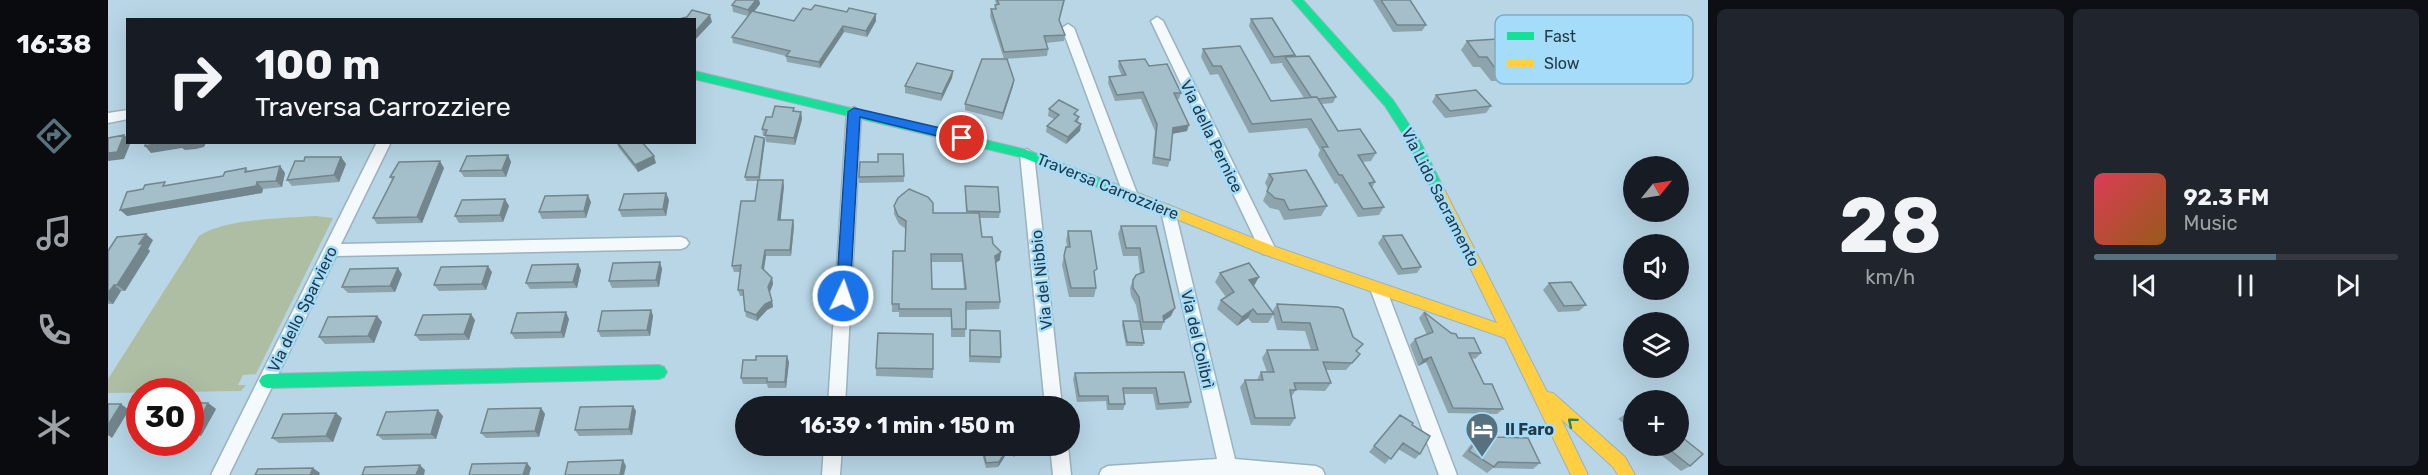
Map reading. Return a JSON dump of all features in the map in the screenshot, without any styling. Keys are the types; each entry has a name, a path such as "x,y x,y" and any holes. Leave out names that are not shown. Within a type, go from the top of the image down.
{"street":[{"name":"Via Lido Sacramento","path":"1297,0 1389,103 1414,141 1536,384"},
{"name":"Via della Pernice","path":"1157,21 1268,250"},
{"path":"1068,28 1131,196"},
{"name":"Traversa Carrozziere","path":"696,75 1027,154 1268,250 1379,291 1510,334"},
{"path":"837,396 854,112"},
{"path":"108,118 126,114"},
{"name":"Via dello Sparviero","path":"220,475 383,144"},
{"name":"Via del Nibbio","path":"1027,154 1053,396"},
{"name":"Via del Colibrì","path":"1168,211 1228,467"},
{"path":"331,250 681,243"},
{"path":"1379,291 1448,475"},
{"path":"267,381 659,372"},
{"path":"1536,384 1562,413 1620,465"},
{"path":"1536,384 1545,408 1579,471"},
{"path":"1579,471 1578,452 1587,448 1600,450 1620,465 1639,475"},
{"path":"831,475 832,456"},
{"path":"1060,456 1062,475"},
{"path":"1108,475 1228,467 1316,475"}],"green space":[{"path":"316,216 333,218 256,374 243,375 238,385 246,385 241,391 204,392 204,378 126,378 126,393 108,393 108,379 199,236 223,226"}],"building":[{"path":"736,0 756,0 748,10 732,5"},
{"path":"997,0 1064,0 1059,20 1065,35 1044,36 1048,49 1004,52 991,9 996,9 995,5 999,4"},
{"path":"1381,0 1410,0 1426,25 1397,25"},
{"path":"815,5 847,12 849,8 876,14 866,31 843,26 819,62 786,56 790,51 732,37 752,11 794,21 803,8 811,10"},
{"path":"692,10 710,15 696,31 696,18 682,18 687,17"},
{"path":"1272,18 1295,55 1274,57 1251,19"},
{"path":"1495,39 1495,68 1487,57 1479,57 1467,41"},
{"path":"1240,46 1271,101 1317,97 1338,131 1360,129 1376,153 1358,155 1375,182 1369,183 1384,207 1363,209 1322,147 1328,147 1311,119 1252,124 1221,66 1213,66 1203,49"},
{"path":"1309,56 1336,97 1318,99 1311,97 1285,57"},
{"path":"982,59 1007,59 1014,80 1003,113 965,104"},
{"path":"1145,59 1149,66 1167,64 1181,93 1174,93 1189,125 1173,128 1170,160 1154,157 1157,124 1143,92 1117,95 1109,77 1126,75 1119,61"},
{"path":"917,63 953,71 942,94 905,86"},
{"path":"1476,90 1491,106 1450,111 1436,95"},
{"path":"1059,100 1078,110 1074,114 1079,117 1075,121 1081,124 1068,137 1047,126 1059,115 1049,109"},
{"path":"775,106 794,108 793,111 801,112 794,138 765,135 767,130 762,129 766,117 772,117"},
{"path":"124,135 117,152 108,153 108,138"},
{"path":"755,136 764,138 759,177 745,177"},
{"path":"619,144 644,144 654,156 635,165"},
{"path":"878,154 903,154 904,176 859,177 860,162 878,162"},
{"path":"508,155 502,170 460,171 467,156"},
{"path":"305,157 341,157 334,175 287,180 295,161 304,161"},
{"path":"440,161 417,217 373,218 394,177 390,177 399,162"},
{"path":"280,166 276,181 257,182 256,186 120,210 127,192 143,189 145,185 165,182 163,186 223,176 225,172 246,168 245,172"},
{"path":"1306,170 1327,206 1289,210 1284,200 1275,198 1267,191 1273,179 1269,174"},
{"path":"758,180 783,180 778,220 793,220 790,250 765,250 762,268 772,278 768,287 772,301 765,304 756,315 745,311 743,290 738,290 741,265 732,266 741,201 755,201"},
{"path":"965,186 998,187 1000,212 967,211"},
{"path":"909,189 928,197 933,203 933,213 979,213 982,237 992,237 993,244 1001,252 995,256 1000,302 966,302 966,329 952,329 951,309 899,309 899,304 892,304 893,251 905,251 906,221 898,216 894,206 898,198","holes":["931,254 962,254 966,289 932,289"]},
{"path":"666,193 663,209 619,210 624,194"},
{"path":"588,195 584,211 539,212 545,196"},
{"path":"505,199 500,215 455,216 462,200"},
{"path":"1121,226 1156,226 1175,308 1163,316 1164,322 1143,322 1139,297 1133,288 1136,275 1144,272 1140,248 1126,248"},
{"path":"1068,231 1091,231 1097,269 1094,271 1096,288 1071,288 1064,256 1066,247 1070,247"},
{"path":"146,234 139,244 143,244 117,285 114,285 108,293 108,251 117,237"},
{"path":"1402,235 1421,267 1402,269 1383,236"},
{"path":"660,262 656,280 609,281 613,263"},
{"path":"1249,263 1259,277 1249,280 1274,314 1257,314 1253,309 1242,317 1221,300 1234,292 1220,273"},
{"path":"578,264 573,282 526,283 532,265"},
{"path":"488,266 482,284 434,285 441,267"},
{"path":"398,268 390,286 342,287 350,269"},
{"path":"1571,282 1586,305 1564,306 1549,283"},
{"path":"1277,304 1343,309 1353,337 1363,344 1356,351 1360,354 1352,363 1323,362 1331,383 1294,383 1296,390 1290,390 1295,418 1255,418 1245,380 1263,380 1261,372 1274,372 1267,350 1318,350 1310,323 1282,322"},
{"path":"651,310 647,330 598,331 602,311"},
{"path":"566,312 561,332 511,333 517,313"},
{"path":"1424,312 1451,333 1456,334 1458,338 1474,338 1481,353 1469,353 1484,384 1492,384 1503,409 1453,408 1431,357 1423,360 1415,339 1433,332"},
{"path":"471,314 464,334 415,335 423,315"},
{"path":"377,316 368,336 319,337 328,317"},
{"path":"1123,321 1140,321 1144,343 1127,342"},
{"path":"970,330 1000,331 1001,357 970,356"},
{"path":"878,333 933,334 933,369 876,368"},
{"path":"756,356 787,356 785,382 767,382 767,378 741,378 743,360 756,360"},
{"path":"1184,372 1191,402 1159,404 1156,388 1123,388 1125,404 1109,404 1108,396 1079,396 1075,373"},
{"path":"108,404 121,404 108,425"},
{"path":"633,406 629,429 575,430 580,407"},
{"path":"541,408 535,431 481,433 488,409"},
{"path":"438,410 431,434 377,435 386,412"},
{"path":"336,413 326,436 272,438 283,414"},
{"path":"1400,415 1430,436 1420,454 1403,443 1391,459 1374,446"},
{"path":"1485,429 1496,437 1528,438 1540,463 1498,462 1494,467 1469,451"},
{"path":"1689,443 1703,454 1690,466 1678,456 1689,456"},
{"path":"984,456 1003,456 999,462 986,463"},
{"path":"623,460 620,475 565,475 568,462"},
{"path":"527,463 523,475 469,475 472,464"},
{"path":"420,465 416,475 362,475 365,467"},
{"path":"313,468 310,475 255,475 258,469"}],"traffic: fast":[{"path":"1297,0 1389,103 1414,141 1437,187"},
{"path":"696,75 1027,154 1115,189"},
{"path":"267,381 659,372"}],"traffic: slow":[{"path":"1437,187 1580,475"},
{"path":"1115,189 1268,250 1510,334"},
{"path":"1548,398 1619,462 1627,475"}],"place":[{"name":"Il Faro","path":"1482,458"}],"route":[{"path":"843,296 854,112 962,138"}]}
